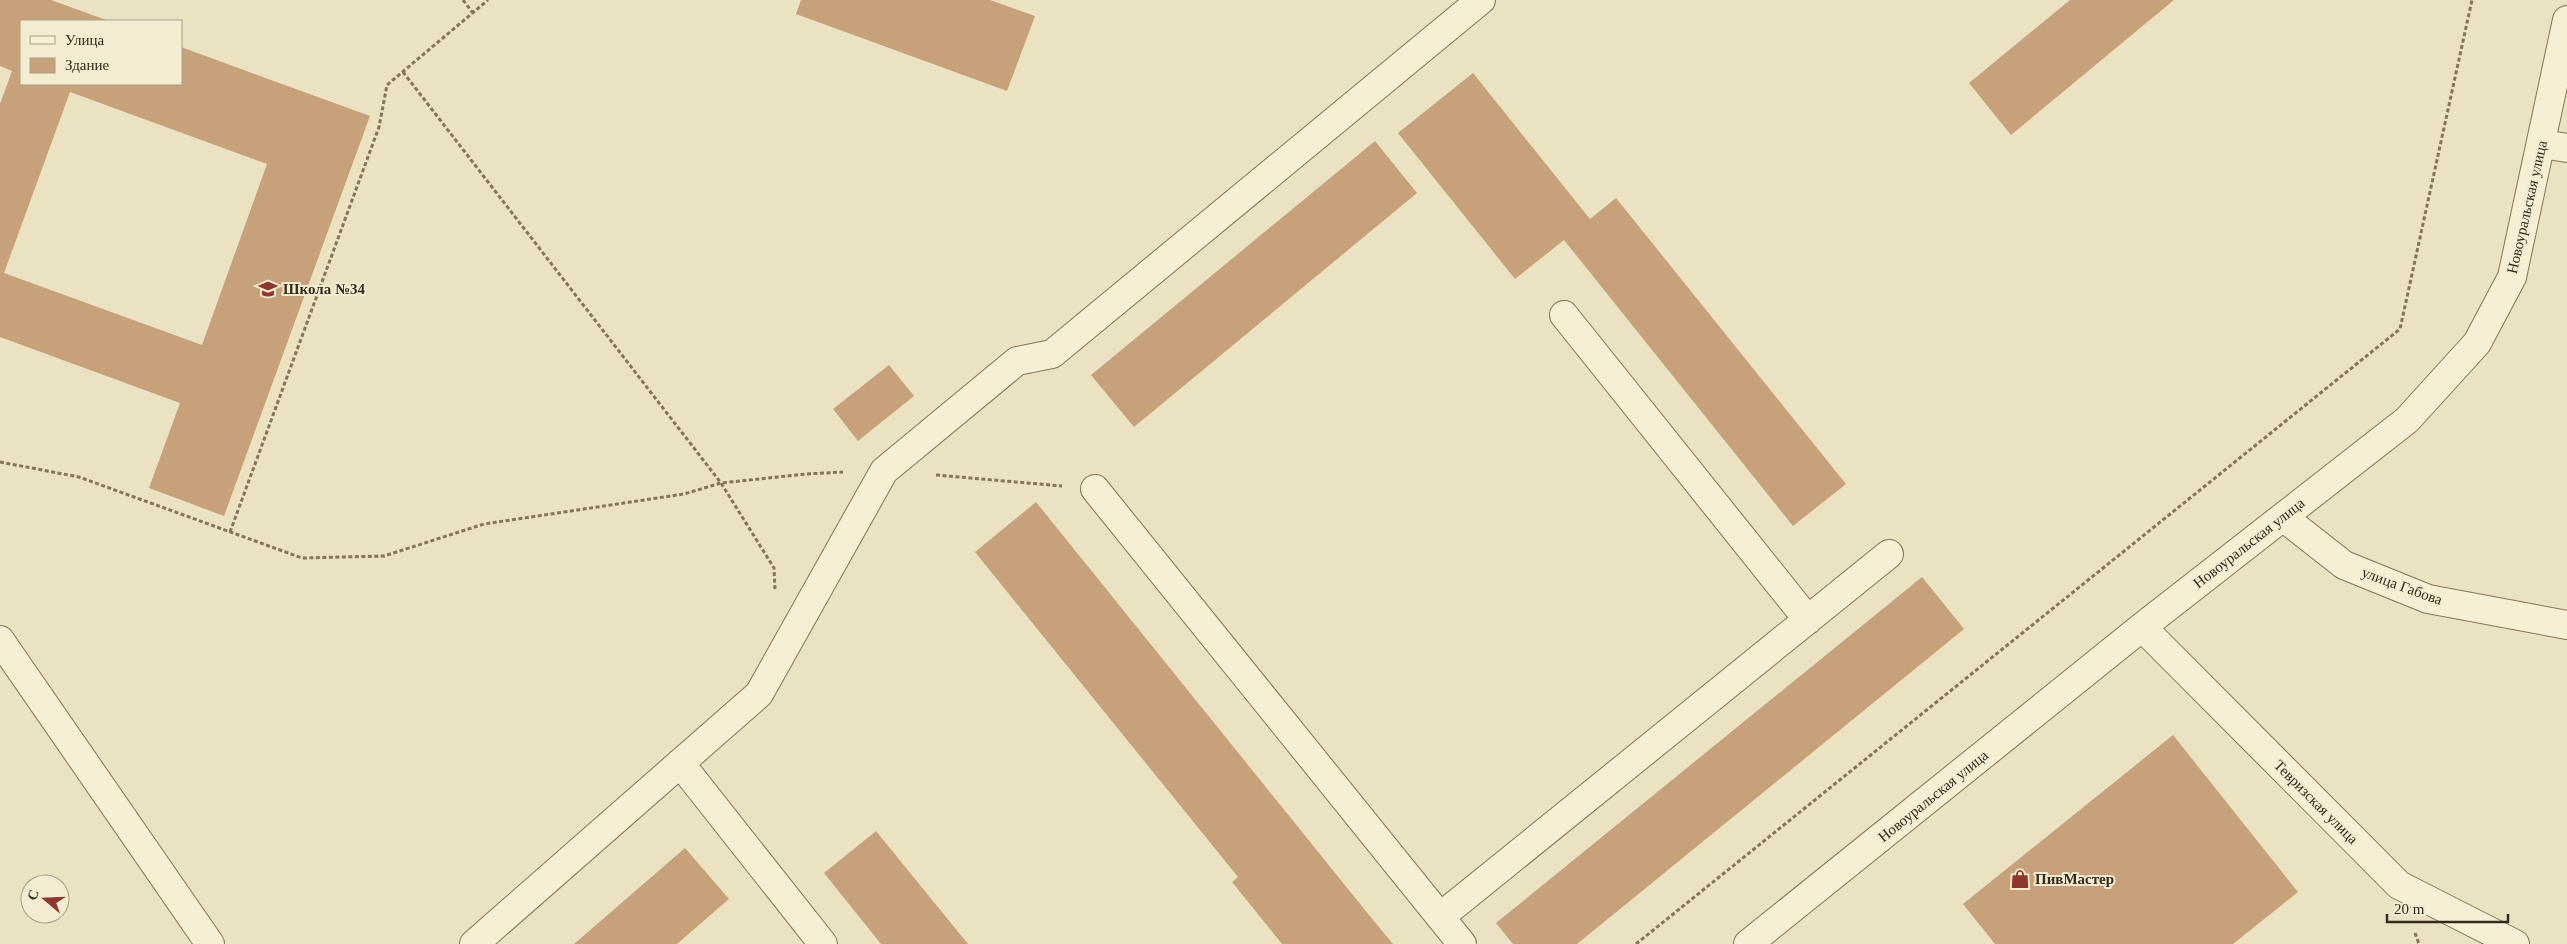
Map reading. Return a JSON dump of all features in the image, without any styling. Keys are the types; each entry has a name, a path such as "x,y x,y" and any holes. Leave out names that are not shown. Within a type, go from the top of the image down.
{"street":[{"path":"474,944 759,694 884,471 1017,361 1052,354 1481,0"},
{"name":"Новоуральская улица","path":"1748,944 2142,627 2407,420 2477,343 2512,277 2554,146 2567,20"},
{"path":"1564,315 1808,620"},
{"path":"1095,488 1462,944"},
{"name":"улица Габова","path":"2283,517 2344,565 2428,599 2567,625"},
{"path":"1440,917 1889,554"},
{"name":"Тевризская улица","path":"2142,627 2399,885 2515,944"},
{"path":"0,640 210,944"},
{"path":"680,763 823,944"}],"path":[{"path":"462,0 473,13"},
{"path":"230,532 379,127 387,85 488,0"},
{"path":"1636,944 2400,329 2472,0"},
{"path":"403,72 721,483 774,568 776,595"},
{"path":"0,462 79,477 302,558 384,556 484,524 684,494 721,483 806,474 884,471 1095,488"}],"building":[{"path":"0,0 51,0 106,20 20,20 20,85 182,85 182,47 370,116 224,516 149,488 180,403 0,337 0,104 12,71 0,66","holes":["70,92 267,164 202,345 4,273"]},
{"path":"801,0 990,0 1035,16 1007,91 796,14"},
{"path":"2070,0 2174,0 2011,135 1969,83"},
{"path":"1473,73 1590,219 1616,198 1846,484 1793,526 1564,240 1515,279 1398,133"},
{"path":"1375,141 1417,193 1134,427 1091,375"},
{"path":"889,365 914,396 858,441 833,409"},
{"path":"1036,502 1393,944 1282,944 1232,882 1238,877 975,552"},
{"path":"1922,577 1964,629 1577,944 1513,944 1496,923"},
{"path":"2173,735 2298,892 2233,944 1995,944 1963,904"},
{"path":"876,831 968,944 881,944 824,873"},
{"path":"685,848 729,899 677,944 574,944"}],"place":[{"name":"Школа №34","path":"268,289"},
{"name":"ПивМастер","path":"2020,879"}]}
